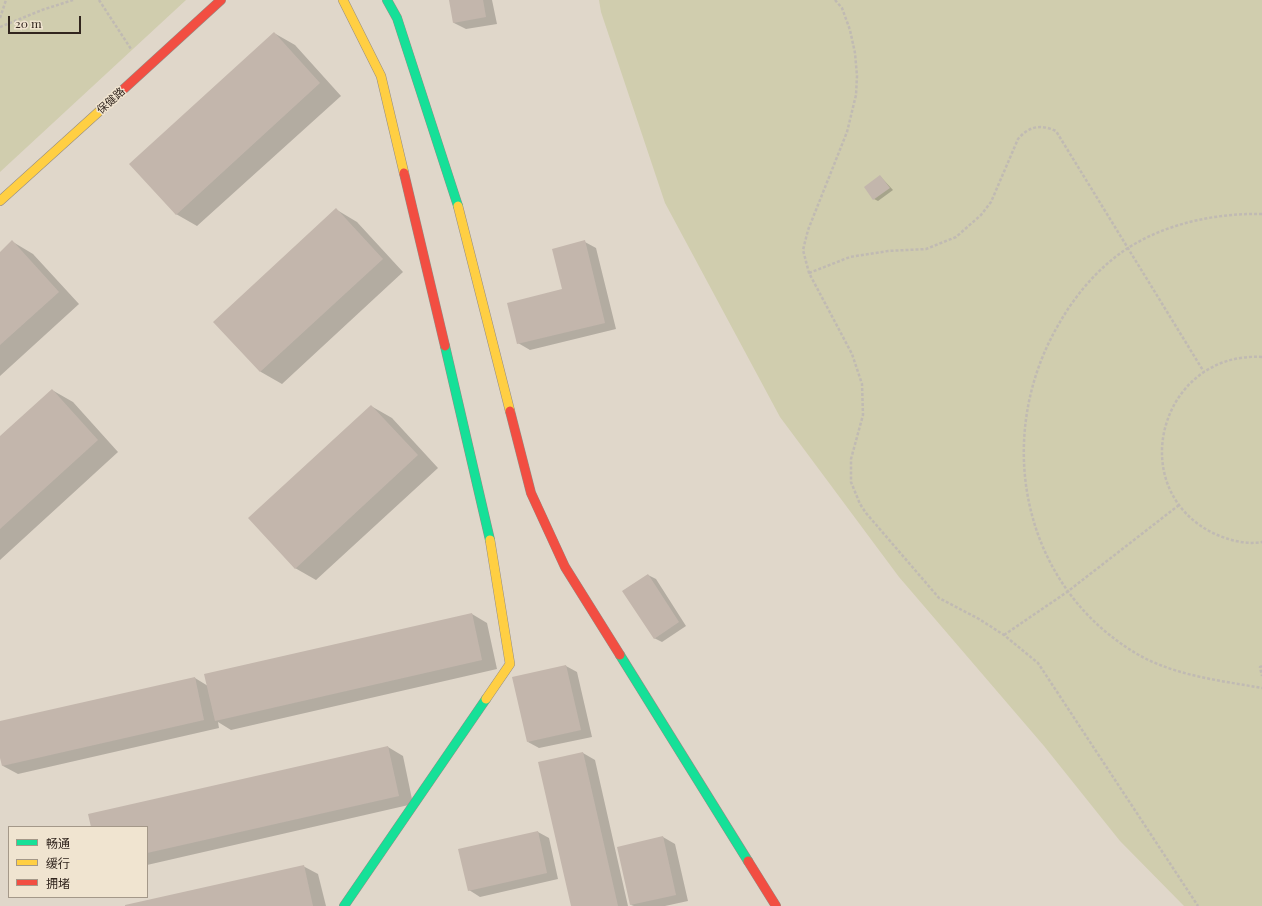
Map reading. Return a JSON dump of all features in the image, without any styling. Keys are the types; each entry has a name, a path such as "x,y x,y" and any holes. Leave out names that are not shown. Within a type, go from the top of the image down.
{"street":[{"name":"保健路","path":"0,201 221,0"},
{"path":"343,0 381,76 487,523 510,664 344,906"},
{"path":"387,0 397,18 459,209 531,493 565,567 776,906"}],"path":[{"path":"0,18 6,0"},
{"path":"0,27 42,10 73,0"},
{"path":"99,0 145,70"},
{"path":"835,0 842,8 850,30 855,52 857,76 856,95 847,132 808,230 804,250 809,273 852,354 862,384 863,415 851,459 851,482 860,504 939,598 979,619 1004,635 1038,663 1198,906"},
{"path":"809,273 850,257 888,251 926,249 956,236 981,215 992,202 1018,139 1024,132 1038,126 1047,127 1056,131 1204,372"},
{"path":"1262,214 1226,215 1175,226 1128,248 1105,266 1084,287 1067,310 1052,336 1040,362 1031,390 1025,419 1023,450 1025,480 1030,510 1039,538 1052,566 1067,592 1080,609 1111,637 1151,661 1196,676 1262,688"},
{"path":"1262,357 1250,356 1232,359 1215,365 1186,387 1175,401 1167,418 1163,436 1162,454 1164,472 1170,490 1179,505 1192,519 1206,530 1223,537 1240,542 1262,542"},
{"path":"1004,635 1067,592 1179,505"},
{"path":"1262,666 1260,667 1262,676"}],"shaded area":[{"path":"0,0 186,0 0,172"},
{"path":"599,0 1262,0 1262,906 1184,906 1120,841 1044,746 899,577 780,417 665,203 601,12"}],"building":[{"path":"449,0 483,0 486,17 453,23"},
{"path":"274,32 320,83 176,215 129,164"},
{"path":"880,175 890,188 873,200 864,187"},
{"path":"336,208 383,259 260,372 213,322"},
{"path":"12,240 59,292 0,345 0,252"},
{"path":"585,240 605,323 517,344 507,303 562,289 552,249"},
{"path":"52,389 98,440 0,529 0,436"},
{"path":"371,405 418,455 295,569 248,518"},
{"path":"648,574 679,622 654,639 622,591"},
{"path":"472,613 482,660 215,721 204,674"},
{"path":"566,665 581,730 527,742 512,677"},
{"path":"195,677 204,720 2,766 0,758 0,721"},
{"path":"388,746 399,796 148,853 148,826 91,826 88,814"},
{"path":"583,752 618,906 571,906 538,762"},
{"path":"538,831 547,873 468,891 458,849"},
{"path":"663,836 676,895 630,905 617,847"},
{"path":"304,865 313,906 125,906 125,905"}],"traffic: fast":[{"path":"387,0 397,18 458,206"},
{"path":"445,346 490,540"},
{"path":"620,655 748,861"},
{"path":"344,906 486,699"}],"traffic: slow":[{"path":"343,0 381,76 404,173"},
{"path":"0,201 115,97"},
{"path":"458,206 510,411"},
{"path":"486,699 510,664 490,540"}],"traffic: jam":[{"path":"115,97 221,0"},
{"path":"404,173 445,346"},
{"path":"510,411 531,493 565,567 620,655"},
{"path":"748,861 776,906"}]}
